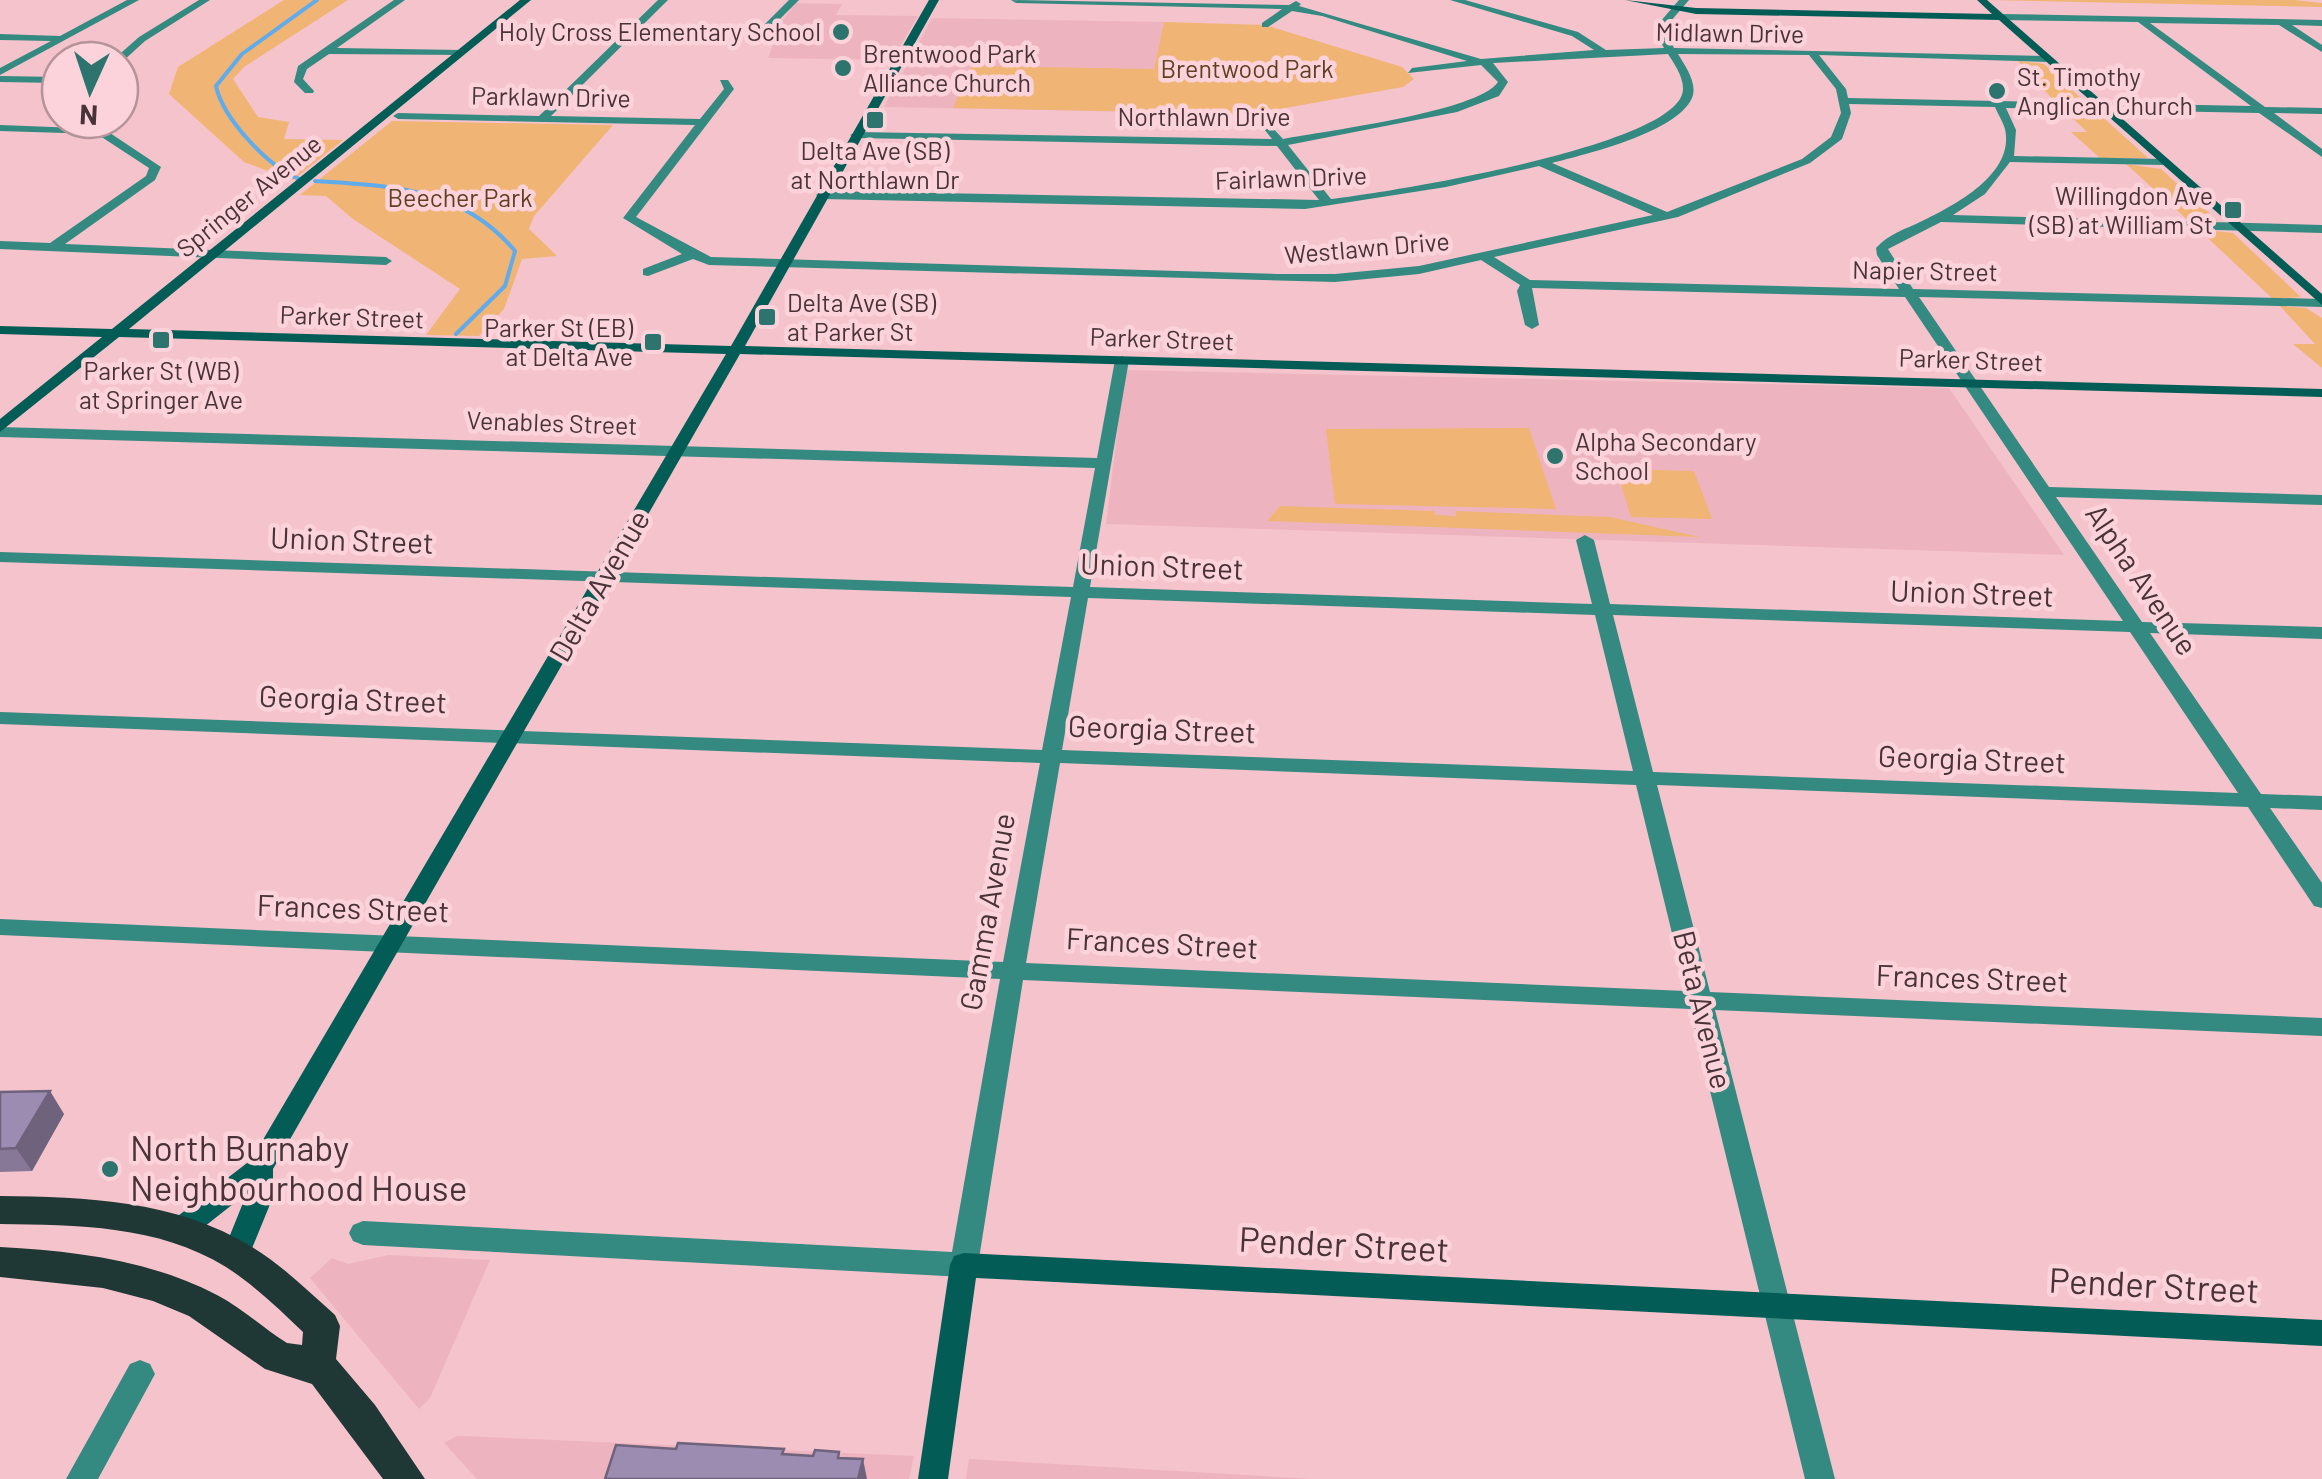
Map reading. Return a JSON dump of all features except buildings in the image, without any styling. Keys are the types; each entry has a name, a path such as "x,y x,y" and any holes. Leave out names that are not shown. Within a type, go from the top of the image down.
{"main road":[{"path":"0,1210 62,1211 130,1219 180,1230 236,1254 322,1326 317,1365"},
{"path":"0,1262 102,1270 159,1286 228,1320 280,1358 317,1365 406,1479"}],"street":[{"path":"0,75 134,0"},
{"path":"140,41 204,0"},
{"path":"309,92 298,80 302,68 400,0"},
{"name":"Springer Avenue","path":"0,430 526,0"},
{"path":"542,119 663,0"},
{"path":"758,36 794,0"},
{"name":"Delta Avenue","path":"180,1230 260,1168 736,350 934,0"},
{"path":"1016,0 1291,7 1477,60"},
{"path":"1265,25 1302,0"},
{"path":"1455,0 1575,34 1602,52"},
{"path":"1630,0 1676,10 2322,23"},
{"path":"1676,10 1684,0"},
{"path":"1967,0 2035,48"},
{"path":"1982,0 2322,302"},
{"name":"Fairlawn Drive","path":"822,195 1328,204 1542,163 1648,127 1674,113 1686,101 1688,91 1660,30 1676,10"},
{"path":"2139,19 2322,154"},
{"path":"2280,22 2322,48"},
{"path":"0,37 62,38"},
{"path":"327,51 461,53"},
{"name":"Midlawn Drive","path":"1412,70 1477,60 1602,52 2048,59"},
{"path":"1813,54 1841,88 1844,101 2322,111"},
{"name":"Northlawn Drive","path":"856,135 1280,143 1438,114 1481,101 1495,94 1503,82 1495,69 1477,60"},
{"path":"0,75 40,78"},
{"path":"692,255 629,218 728,89 724,82"},
{"name":"Westlawn Drive","path":"692,255 706,261 782,264 1306,278 1393,273 1486,258 1666,216 1788,170 1819,153 1841,129 1844,101"},
{"path":"1941,218 1975,197 2007,158 2011,134 1999,105"},
{"path":"1258,115 1328,204"},
{"name":"Parklawn Drive","path":"398,116 704,122"},
{"path":"0,128 100,131 155,167 151,178 54,246"},
{"path":"2007,158 2165,162"},
{"path":"1542,163 1666,216"},
{"path":"1941,218 2322,229"},
{"name":"Alpha Avenue","path":"1941,218 1882,248 1909,294 2322,900"},
{"path":"0,245 386,260"},
{"path":"648,272 692,255"},
{"path":"1486,258 1527,284 1524,291 1532,325"},
{"name":"Napier Street","path":"1527,284 2322,302"},
{"name":"Parker Street","path":"0,330 2322,393"},
{"name":"Gamma Avenue","path":"933,1479 1012,970 1122,360"},
{"name":"Venables Street","path":"0,430 1103,464"},
{"path":"2046,492 2322,500"},
{"name":"Beta Avenue","path":"1584,540 1820,1479"},
{"name":"Union Street","path":"0,557 2322,633"},
{"name":"Georgia Street","path":"0,718 2322,803"},
{"name":"Frances Street","path":"0,927 2322,1027"},
{"name":"Delta Avenue","path":"236,1254 260,1196 260,1168"},
{"name":"Pender Street","path":"363,1233 2322,1333"},
{"path":"81,1479 140,1374"}],"shaded area":[{"name":"Holy Cross Elementary School","path":"796,3 842,4 836,15 918,16 892,60 768,58 774,31"},
{"path":"932,18 1164,22 1145,112 884,107"},
{"name":"Alpha Secondary School","path":"1125,370 1949,388 2064,555 1106,524"},
{"path":"388,1255 490,1260 430,1398 419,1409 310,1278 332,1258 348,1264"},
{"path":"457,1436 914,1456 909,1479 477,1479 444,1443"},
{"path":"969,1459 1314,1479 966,1479"}],"green space":[{"path":"284,0 348,0 244,67 233,79 258,117 289,122 284,139 343,140 293,180 244,162 169,94 178,67"},
{"path":"1990,0 2294,0 2322,3 2322,7"},
{"name":"Brentwood Park","path":"1164,22 1265,25 1402,67 1414,79 1403,87 1251,114 953,108 972,66 1154,69"},
{"path":"2018,61 2044,64 2086,103 2057,104"},
{"path":"2062,108 2097,112 2148,158 2100,158 2071,132 2087,132"},
{"name":"Beecher Park","path":"392,121 613,125 534,216 529,229 557,256 522,259 504,309 479,336 426,335 460,289 353,219 326,196 300,195"},
{"path":"2126,164 2161,169 2218,221 2191,223"},
{"path":"2198,229 2233,233 2301,297 2273,299"},
{"path":"2280,306 2306,308 2322,318 2322,368 2293,344 2315,344"},
{"path":"1529,428 1556,509 1335,504 1326,429"},
{"path":"1616,469 1694,471 1712,519 1631,517"},
{"path":"1280,506 1434,511 1436,515 1456,516 1455,511 1610,517 1700,537 1267,521"}],"waterway":[{"path":"302,180 276,165 250,141 228,113 216,86 242,54 317,0"},
{"path":"315,181 398,188 449,202 494,230 515,251 505,286 456,334"}],"place":[{"name":"Holy Cross Elementary School","path":"841,32"},
{"name":"Brentwood Park Alliance Church","path":"843,68"},
{"name":"St. Timothy Anglican Church","path":"1997,91"},
{"name":"Delta Ave (SB) at Northlawn Dr","path":"875,120"},
{"name":"Willingdon Ave (SB) at William St","path":"2233,210"},
{"name":"Delta Ave (SB) at Parker St","path":"767,317"},
{"name":"Parker St (WB) at Springer Ave","path":"161,340"},
{"name":"Parker St (EB) at Delta Ave","path":"653,342"},
{"name":"Alpha Secondary School","path":"1555,456"},
{"name":"North Burnaby Neighbourhood House","path":"110,1169"}]}
